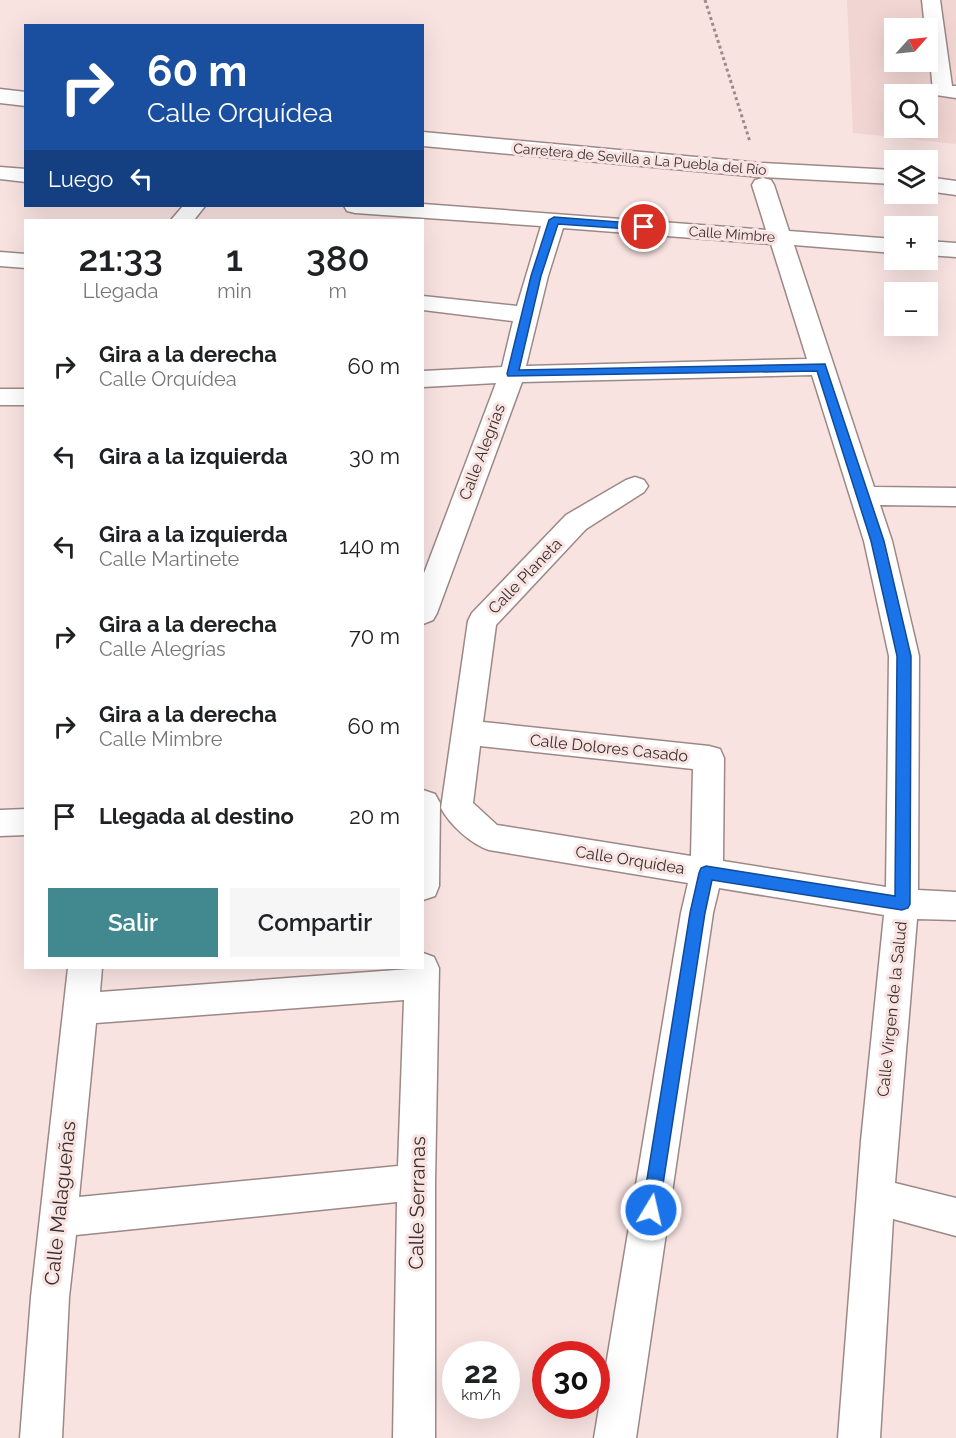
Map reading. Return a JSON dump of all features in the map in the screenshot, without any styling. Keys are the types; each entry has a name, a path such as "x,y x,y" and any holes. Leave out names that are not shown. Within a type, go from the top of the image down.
{"main road":[{"path":"0,96 24,101"},
{"path":"0,101 24,101"},
{"name":"Carretera de Sevilla a La Puebla del Río","path":"424,139 761,170 884,177"},
{"path":"938,177 956,178"},
{"path":"938,186 956,188"}],"street":[{"path":"931,0 943,91 956,92"},
{"path":"0,174 24,176"},
{"name":"Calle Virgen de la Salud","path":"763,185 878,541 904,656 902,904 875,1196 859,1438"},
{"path":"183,219 193,207"},
{"name":"Calle Mimbre","path":"369,207 884,245"},
{"name":"Calle Alegrías","path":"424,610 512,374 554,220"},
{"path":"938,249 956,250"},
{"path":"0,259 24,261"},
{"path":"424,303 527,315"},
{"path":"424,379 512,374 821,367"},
{"path":"0,398 24,397"},
{"name":"Calle Planeta","path":"457,808 469,733 482,621 576,522 635,486"},
{"path":"864,496 956,497"},
{"name":"Calle Dolores Casado","path":"469,733 710,758 706,873 697,913 615,1438"},
{"path":"424,802 457,808"},
{"name":"Calle Orquídea","path":"457,808 489,837 902,904 956,906"},
{"path":"0,823 24,822"},
{"name":"Calle Malagueñas","path":"41,1438 50,1297 85,969"},
{"path":"80,1009 422,975"},
{"name":"Calle Serranas","path":"414,1438 416,1182 422,975"},
{"path":"60,1218 416,1182"},
{"path":"875,1196 956,1217"}],"path":[{"path":"705,0 750,143"}],"shaded area":[{"path":"847,0 956,0 956,144 900,138 938,138 938,84 884,84 884,136 853,133"}],"route":[{"path":"644,227 554,220 536,276 512,374 821,367 878,541 904,656 902,904 706,873 697,913 651,1210"}]}
